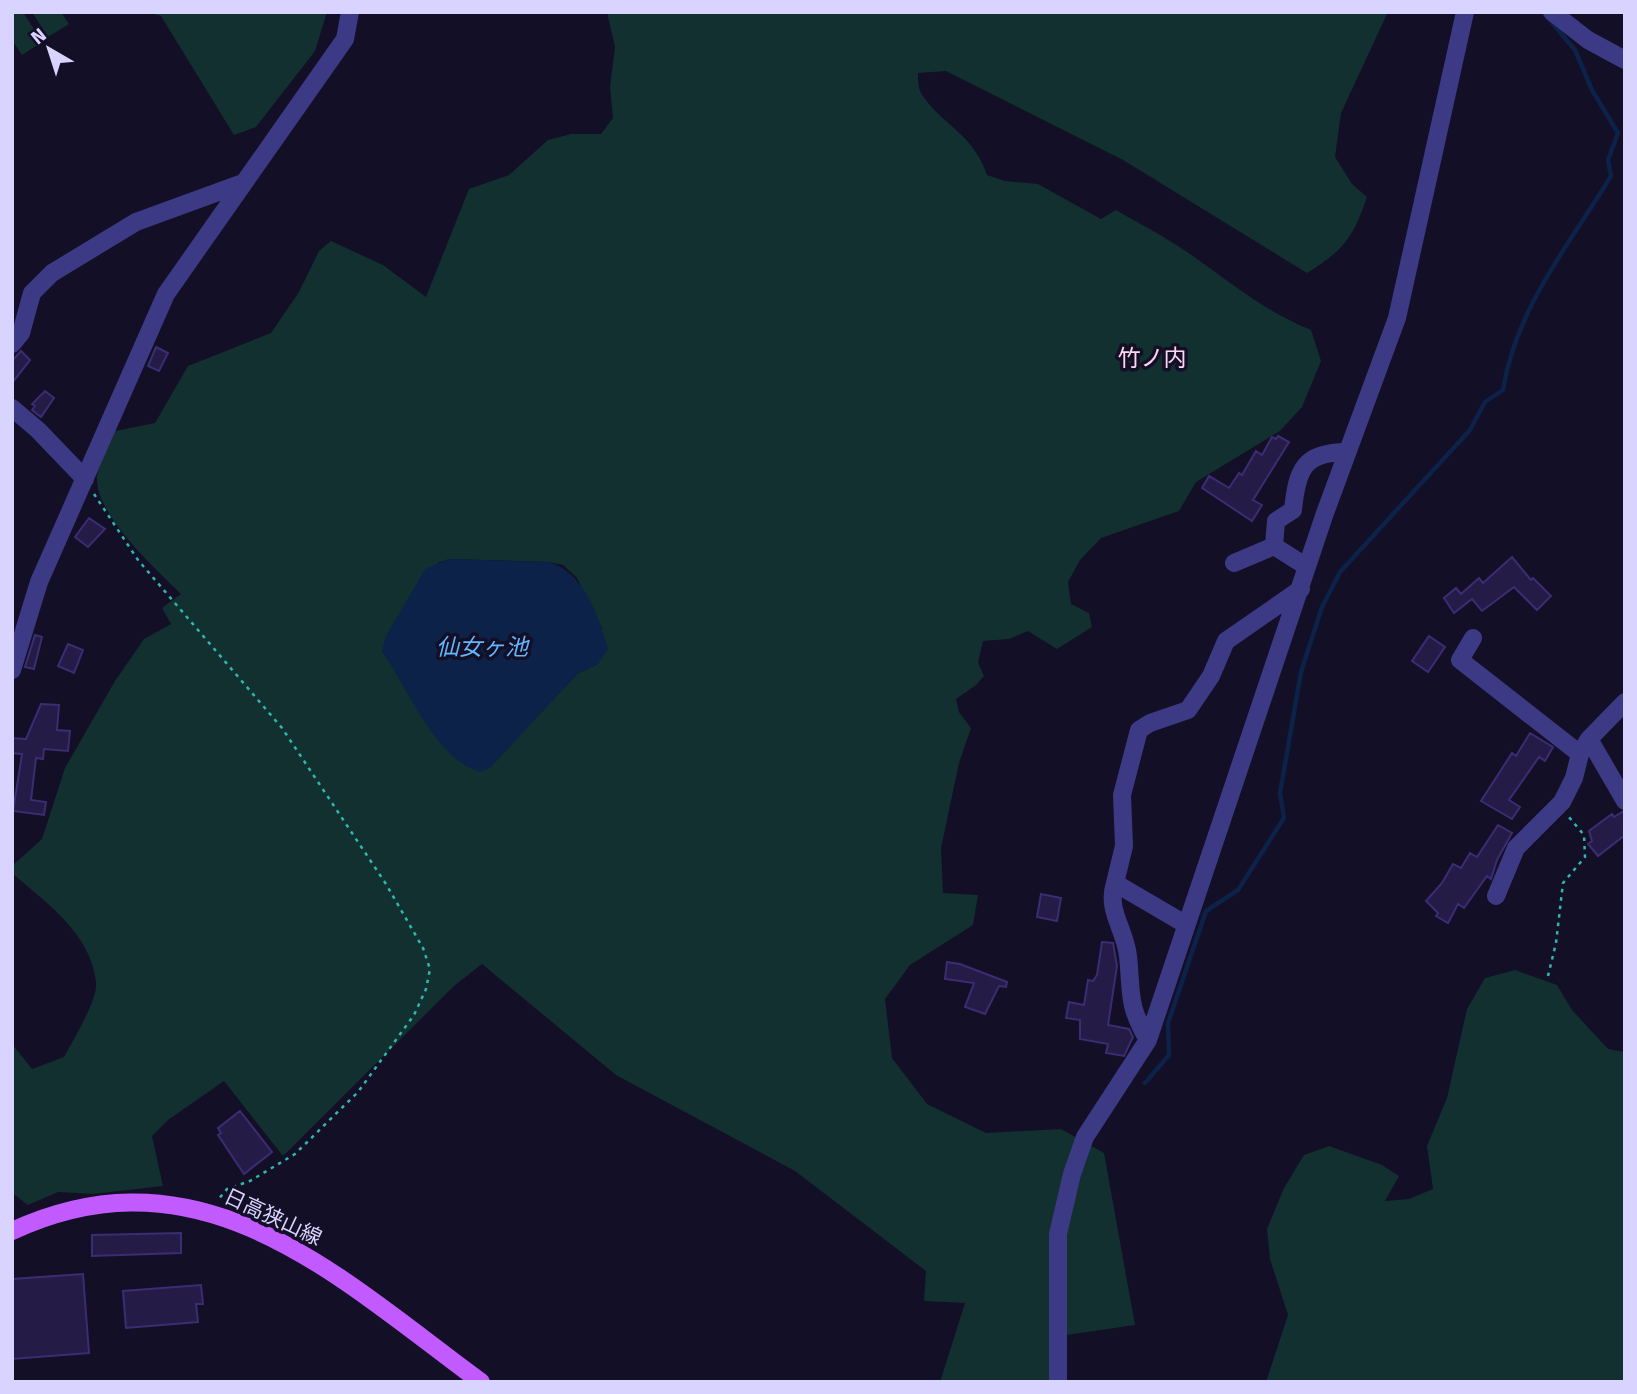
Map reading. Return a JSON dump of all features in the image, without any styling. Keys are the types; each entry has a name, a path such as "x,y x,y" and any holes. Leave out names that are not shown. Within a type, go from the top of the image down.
{"main road":[{"name":"日高狭山線","path":"12,1231 66,1211 109,1204 156,1202 213,1213 308,1255 481,1382"}],"street":[{"path":"12,670 38,582 166,294 240,184 345,39 350,12"},
{"path":"1058,1382 1058,1234 1072,1174 1085,1137 1148,1040 1307,567 1403,297 1465,12"},
{"path":"1552,12 1588,40 1625,60"},
{"path":"12,344 21,333 32,293 52,273 136,222 240,184"},
{"path":"12,408 38,429 85,479"},
{"path":"1274,546 1276,521 1293,510 1295,486 1311,458 1321,452 1347,452"},
{"path":"1234,563 1274,546"},
{"path":"1274,546 1307,567"},
{"path":"1148,1040 1132,1009 1128,957 1113,912 1113,889 1124,846 1122,795 1139,730 1150,723 1188,710 1211,676 1226,641 1301,589"},
{"path":"1473,638 1460,660 1585,747 1625,800"},
{"path":"1496,896 1516,848 1559,806 1574,778 1585,747 1625,702"},
{"path":"1113,889 1185,924"}],"path":[{"path":"85,479 138,560 282,727 386,884 423,948 430,969 426,989 414,1015 358,1092 295,1154 250,1181 227,1189 219,1195 213,1213"},
{"path":"1548,975 1556,943 1563,883 1585,857 1584,835 1559,806"}],"green space":[{"path":"12,12 23,12 42,42 22,55 12,40"},
{"path":"32,12 61,12 69,24 48,37"},
{"path":"146,12 327,12 315,51 256,127 234,135 161,16"},
{"path":"607,12 1388,12 1341,113 1335,157 1352,184 1367,197 1346,242 1307,273 1123,160 946,71 918,73 922,95 967,140 987,175 1005,181 1038,184 1101,219 1116,210 1178,246 1261,304 1311,330 1321,361 1302,407 1280,431 1196,482 1179,511 1101,538 1080,560 1068,582 1071,604 1089,613 1092,627 1057,649 1028,631 1009,639 983,641 978,662 984,676 956,699 959,712 971,728 959,763 941,848 943,893 978,895 973,925 910,965 885,999 892,1058 927,1104 986,1133 1061,1129 1104,1153 1135,1325 1053,1337 1051,1382 940,1382 965,1303 924,1301 926,1271 795,1171 616,1075 482,964 454,986 283,1156 224,1081 168,1120 152,1136 163,1186 93,1194 58,1192 28,1205 12,1193 12,1044 32,1069 64,1057 89,1009 96,982 92,964 76,934 52,907 12,873 12,866 42,839 65,768 115,681 144,639 171,624 162,608 181,594 128,540 105,507 97,476 115,431 155,423 188,366 271,333 299,292 319,251 331,241 383,265 426,297 469,189 509,175 548,140 571,134 601,134 613,118 610,87 615,47","holes":["449,559 548,562 563,565 577,578 602,628 598,664 577,674 490,767 393,667 382,651 438,563"]},
{"path":"1515,970 1557,985 1572,1010 1608,1049 1625,1052 1625,1382 1266,1382 1288,1315 1270,1259 1267,1229 1284,1188 1304,1155 1329,1146 1382,1165 1399,1176 1385,1201 1409,1199 1433,1189 1427,1146 1447,1098 1467,1009 1485,978"}],"water":[{"name":"仙女ヶ池","path":"449,559 548,562 560,567 571,574 588,596 608,649 598,664 577,674 490,768 480,772 464,765 449,753 436,737 382,651 386,636 425,569"}],"building":[{"path":"156,347 168,353 159,371 148,366"},
{"path":"21,351 30,360 12,383 12,361"},
{"path":"45,391 54,398 41,417 32,410 35,406 32,404"},
{"path":"1278,436 1289,442 1253,500 1262,505 1252,521 1202,488 1209,476 1229,488 1239,473 1242,475 1256,451 1262,455 1272,437 1276,439"},
{"path":"89,518 105,529 88,547 75,537"},
{"path":"1512,557 1531,580 1533,578 1551,596 1537,610 1514,587 1482,611 1472,599 1454,613 1444,598 1456,588 1461,594 1479,578 1483,583"},
{"path":"35,635 42,637 34,669 25,667"},
{"path":"1429,636 1445,647 1428,672 1412,661"},
{"path":"68,644 83,650 74,673 58,666"},
{"path":"41,704 59,705 57,730 70,731 68,751 44,749 43,759 36,758 31,800 46,802 44,815 13,811 22,754 12,753 12,738 26,739"},
{"path":"1530,733 1553,747 1545,761 1539,757 1509,800 1520,807 1512,819 1481,801 1512,753 1516,756"},
{"path":"1625,812 1625,835 1598,856 1588,844 1592,841 1589,831 1612,814 1614,817"},
{"path":"1498,825 1512,833 1497,860 1491,879 1487,876 1464,908 1458,904 1448,923 1436,916 1438,913 1426,901 1442,883 1453,864 1461,868 1470,853 1477,857"},
{"path":"1041,894 1061,898 1057,921 1037,917"},
{"path":"1102,942 1113,943 1117,966 1108,1025 1129,1029 1133,1037 1124,1056 1106,1053 1108,1044 1080,1039 1080,1020 1066,1018 1069,1002 1084,1005 1088,980 1093,981 1097,975"},
{"path":"947,962 960,964 1007,982 1006,987 999,986 985,1014 965,1007 974,983 945,979"},
{"path":"240,1111 272,1152 244,1174 218,1135 221,1133 218,1128"},
{"path":"181,1233 181,1253 92,1256 92,1235"},
{"path":"83,1274 89,1353 12,1359 12,1279"},
{"path":"201,1285 203,1304 196,1304 198,1322 126,1328 123,1291"}],"waterway":[{"path":"1145,1083 1169,1055 1168,1023 1206,911 1238,890 1284,818 1280,793 1301,672 1322,607 1340,572 1470,430 1485,402 1503,390 1519,332 1532,304 1611,176 1608,160 1618,133 1592,90 1575,50 1543,12"}],"district":[{"name":"竹ノ内","path":"1152,358"}]}
